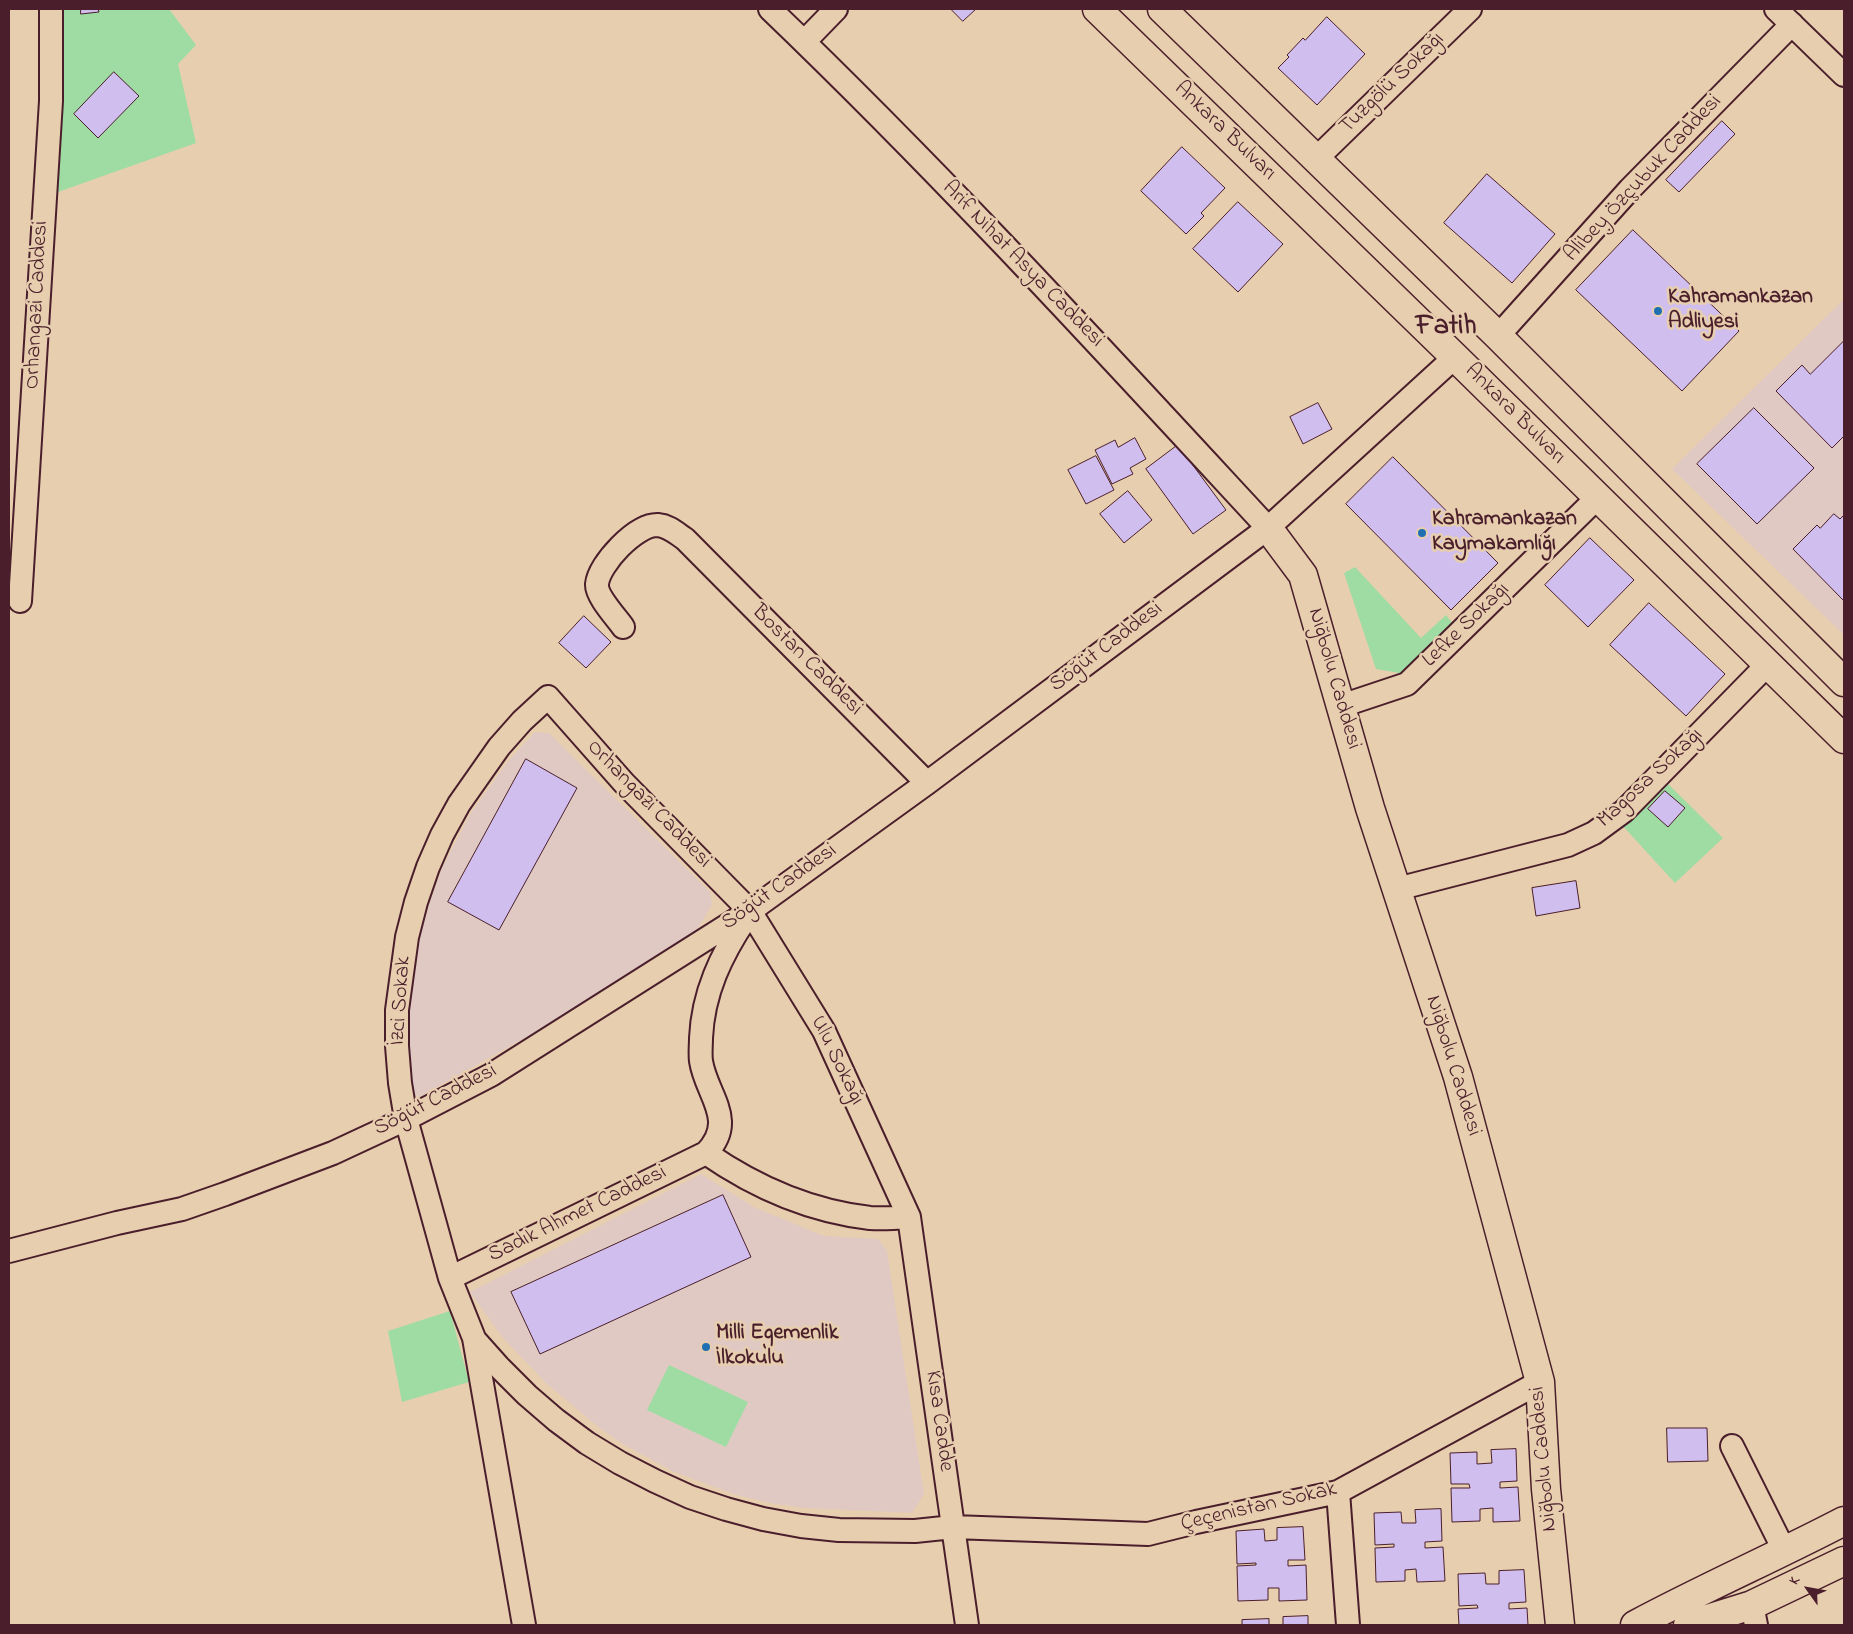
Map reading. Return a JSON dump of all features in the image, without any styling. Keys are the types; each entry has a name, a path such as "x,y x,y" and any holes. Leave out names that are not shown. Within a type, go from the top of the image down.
{"main road":[{"name":"Ankara Bulvarı","path":"1097,9 1844,739"},
{"name":"Ankara Bulvarı","path":"1162,9 1498,336 1844,682"},
{"name":"Niğbolu Caddesi","path":"1268,528 1303,575 1370,808 1458,1077 1540,1382 1546,1489 1560,1625"},
{"path":"1635,1625 1844,1521"},
{"path":"1688,1625 1754,1615 1844,1560"}],"street":[{"name":"Orhangazi Caddesi","path":"20,601 51,101 51,9"},
{"name":"Arif Nihat Asya Caddesi","path":"770,9 957,196 1072,316 1268,528"},
{"path":"804,42 836,9"},
{"name":"Tuzgölü Sokağı","path":"1316,159 1470,9"},
{"path":"1776,9 1844,75"},
{"name":"Alibey Özçubuk Caddesi","path":"1498,336 1630,189 1792,24"},
{"name":"Söğüt Caddesi","path":"9,1251 117,1223 182,1209 333,1153 406,1119 491,1075 750,910 927,783 1268,528 1455,357"},
{"name":"Lefke Sokağı","path":"1341,706 1407,684 1598,498"},
{"name":"Bostan Caddesi","path":"623,627 599,595 596,585 600,574 610,558 625,542 649,526 658,525 669,528 685,539 927,783"},
{"name":"Magosa Sokağı","path":"1396,889 1568,845 1594,833 1624,811 1768,664"},
{"name":"Orhangazi Caddesi","path":"548,697 624,783 750,910"},
{"name":"İzci Sokak","path":"474,1338 450,1278 406,1119 400,1083 397,1010 407,937 416,902 442,835 459,804 499,747 522,721 548,697"},
{"path":"750,910 728,944 717,966 703,1013 701,1062 717,1108 720,1124 716,1139 706,1153 730,1170 784,1197 842,1214 872,1218 909,1217"},
{"name":"Ulu Sokağı","path":"750,910 824,1031 909,1217"},
{"name":"Sadık Ahmet Caddesi","path":"450,1278 706,1153"},
{"name":"Kısa Cadde","path":"909,1217 967,1625"},
{"path":"474,1338 524,1625"},
{"name":"Çeçenistan Sokak","path":"474,1338 499,1368 556,1420 587,1443 646,1477 690,1497 763,1519 810,1527 877,1532 953,1527 1148,1534 1338,1492 1540,1382"},
{"path":"1732,1446 1785,1552"},
{"path":"1338,1492 1348,1625"}],"shaded area":[{"path":"1844,299 1844,635 1672,469"},
{"path":"535,732 549,733 710,892 712,905 689,943 561,1018 419,1097 405,1089 403,1056 413,960 421,928 442,868 471,813 508,761"},
{"name":"Milli Egemenlik İlkokulu","path":"701,1174 754,1207 824,1236 878,1239 887,1251 924,1494 912,1513 804,1508 770,1503 736,1495 672,1471 621,1443 597,1426 547,1384 502,1337 470,1292"}],"green space":[{"path":"61,9 169,9 196,45 178,64 196,143 58,192"},
{"path":"1355,567 1421,638 1446,615 1454,625 1405,674 1376,669 1344,573"},
{"path":"1665,781 1723,838 1675,883 1621,824"},
{"path":"450,1311 469,1382 402,1402 388,1331"},
{"path":"669,1365 748,1402 726,1447 647,1410"}],"building":[{"path":"81,9 98,9 99,12 81,14"},
{"path":"951,9 976,9 963,21"},
{"path":"1327,17 1365,54 1317,105 1278,68 1303,38 1305,40"},
{"path":"114,72 139,96 98,138 74,114"},
{"path":"1722,121 1735,134 1679,192 1666,180"},
{"path":"1182,147 1225,188 1201,213 1204,216 1186,234 1141,191"},
{"path":"1487,174 1555,234 1512,283 1444,223"},
{"path":"1238,202 1283,244 1238,292 1193,249"},
{"name":"Kahramankazan Adliyesi","path":"1633,230 1739,331 1682,391 1576,290"},
{"path":"1844,341 1844,436 1832,448 1776,391 1802,365 1810,374"},
{"path":"1318,403 1332,429 1303,444 1290,417"},
{"path":"1754,408 1814,468 1757,524 1697,464"},
{"path":"1135,438 1146,459 1130,468 1133,474 1112,484 1095,450 1115,440 1118,447"},
{"path":"1178,445 1226,510 1193,534 1146,469"},
{"path":"1096,456 1114,490 1086,504 1068,470"},
{"name":"Kahramankazan Kaymakamlığı","path":"1393,457 1498,563 1451,610 1346,504"},
{"path":"1128,491 1152,520 1124,543 1100,514"},
{"path":"1834,514 1840,519 1844,515 1844,601 1793,549 1817,525 1820,528"},
{"path":"1590,538 1634,580 1588,627 1545,585"},
{"path":"1649,603 1725,674 1686,716 1610,645"},
{"path":"584,616 611,642 586,668 559,643"},
{"path":"526,759 577,788 499,930 448,902"},
{"path":"1665,791 1685,808 1668,827 1648,809"},
{"path":"1576,881 1580,908 1536,916 1532,888"},
{"path":"723,1195 751,1257 540,1354 511,1292"},
{"path":"1667,1428 1707,1428 1708,1461 1668,1462"},
{"path":"1516,1449 1517,1481 1500,1482 1500,1488 1518,1487 1520,1521 1493,1522 1493,1508 1480,1509 1480,1521 1452,1522 1451,1488 1470,1488 1469,1484 1451,1484 1450,1453 1477,1452 1477,1464 1492,1463 1491,1450"},
{"path":"1441,1509 1442,1541 1425,1542 1425,1548 1443,1547 1445,1581 1417,1582 1416,1569 1405,1570 1405,1581 1376,1582 1375,1548 1394,1547 1394,1544 1375,1545 1374,1513 1401,1512 1402,1523 1416,1523 1415,1510"},
{"path":"1303,1527 1305,1560 1288,1560 1288,1566 1306,1565 1307,1600 1279,1601 1279,1588 1268,1588 1268,1600 1238,1601 1237,1566 1256,1565 1256,1563 1237,1564 1236,1531 1264,1529 1265,1541 1277,1540 1277,1528"},
{"path":"1524,1570 1526,1602 1509,1603 1509,1609 1527,1608 1528,1625 1459,1625 1458,1609 1478,1608 1477,1605 1459,1606 1458,1574 1485,1573 1486,1584 1499,1584 1499,1571"},
{"path":"1308,1616 1308,1625 1283,1625 1283,1617"},
{"path":"1269,1619 1269,1625 1242,1625 1242,1620"}],"place":[{"name":"Kahramankazan Adliyesi","path":"1658,311"},
{"name":"Kahramankazan Kaymakamlığı","path":"1422,533"},
{"name":"Milli Egemenlik İlkokulu","path":"706,1347"}],"district":[{"name":"Fatih","path":"1446,328"}]}
